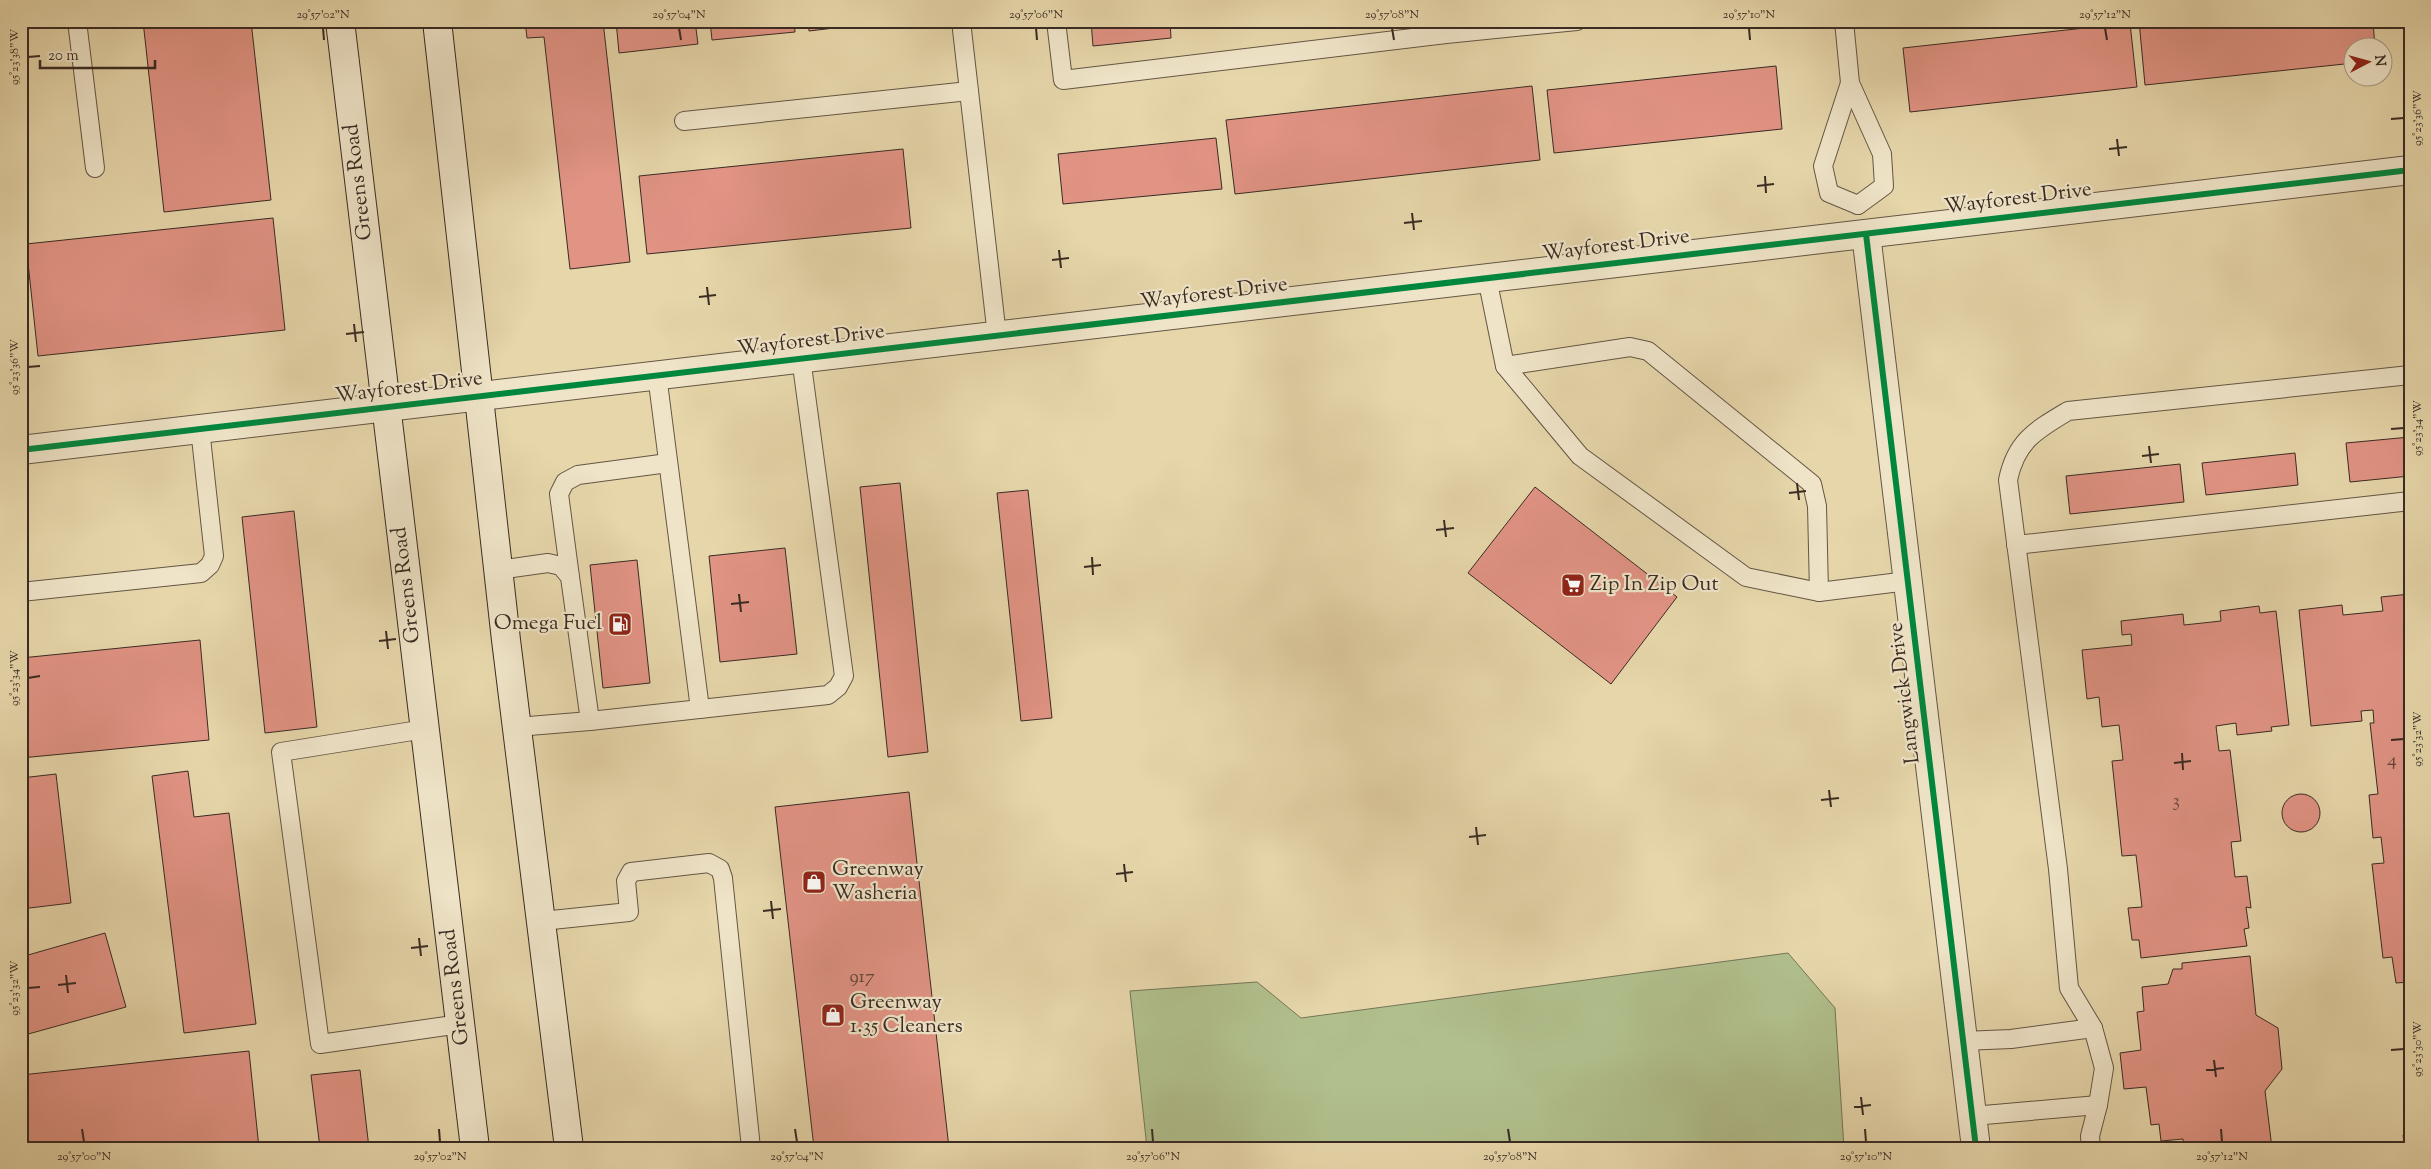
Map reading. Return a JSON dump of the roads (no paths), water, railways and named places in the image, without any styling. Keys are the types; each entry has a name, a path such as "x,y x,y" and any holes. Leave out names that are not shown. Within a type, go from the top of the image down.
{"street":[{"name":"Greens Road","path":"340,21 475,1148"},
{"path":"437,21 498,570 569,1148"},
{"name":"Wayforest Drive","path":"21,450 2410,170"},
{"name":"Langwick Drive","path":"1866,234 1976,1148"}],"lane":[{"path":"77,21 95,168"},
{"path":"961,21 997,336"},
{"path":"1056,21 1064,80 1446,34 1576,21"},
{"path":"1844,21 1850,83 1882,154 1884,186 1858,205"},
{"path":"1850,83 1823,166 1829,193 1858,205"},
{"path":"684,121 969,92"},
{"path":"1858,205 1866,234"},
{"path":"1487,278 1506,366 1580,456 1746,577 1819,592 1908,581"},
{"path":"1506,366 1630,347 1648,351 1812,484 1817,506 1819,592"},
{"path":"517,727 590,721 828,695 838,688 844,676 801,358"},
{"path":"657,375 700,709"},
{"path":"2091,1148 2090,1136 2098,1105 2104,1068 2093,1028 2070,988 2058,869 2008,480 2012,461 2026,439 2068,411 2410,375"},
{"path":"21,592 201,573 210,565 214,556 200,429"},
{"path":"590,721 559,494 566,482 578,475 668,463"},
{"path":"2016,545 2410,501"},
{"path":"498,570 548,563 561,566 570,577"},
{"path":"425,729 281,752 320,1044 460,1024"},
{"path":"542,921 629,912 626,881 631,872 709,863 720,869 723,878 751,1148"},
{"path":"1963,1041 2011,1039 2093,1028"},
{"path":"1972,1116 2098,1105"}],"place":[{"name":"Zip In Zip Out","path":"1573,585"},
{"name":"Omega Fuel","path":"620,624"},
{"name":"Greenway Washeria","path":"814,882"},
{"name":"Greenway 1.35 Cleaners","path":"833,1015"}]}
